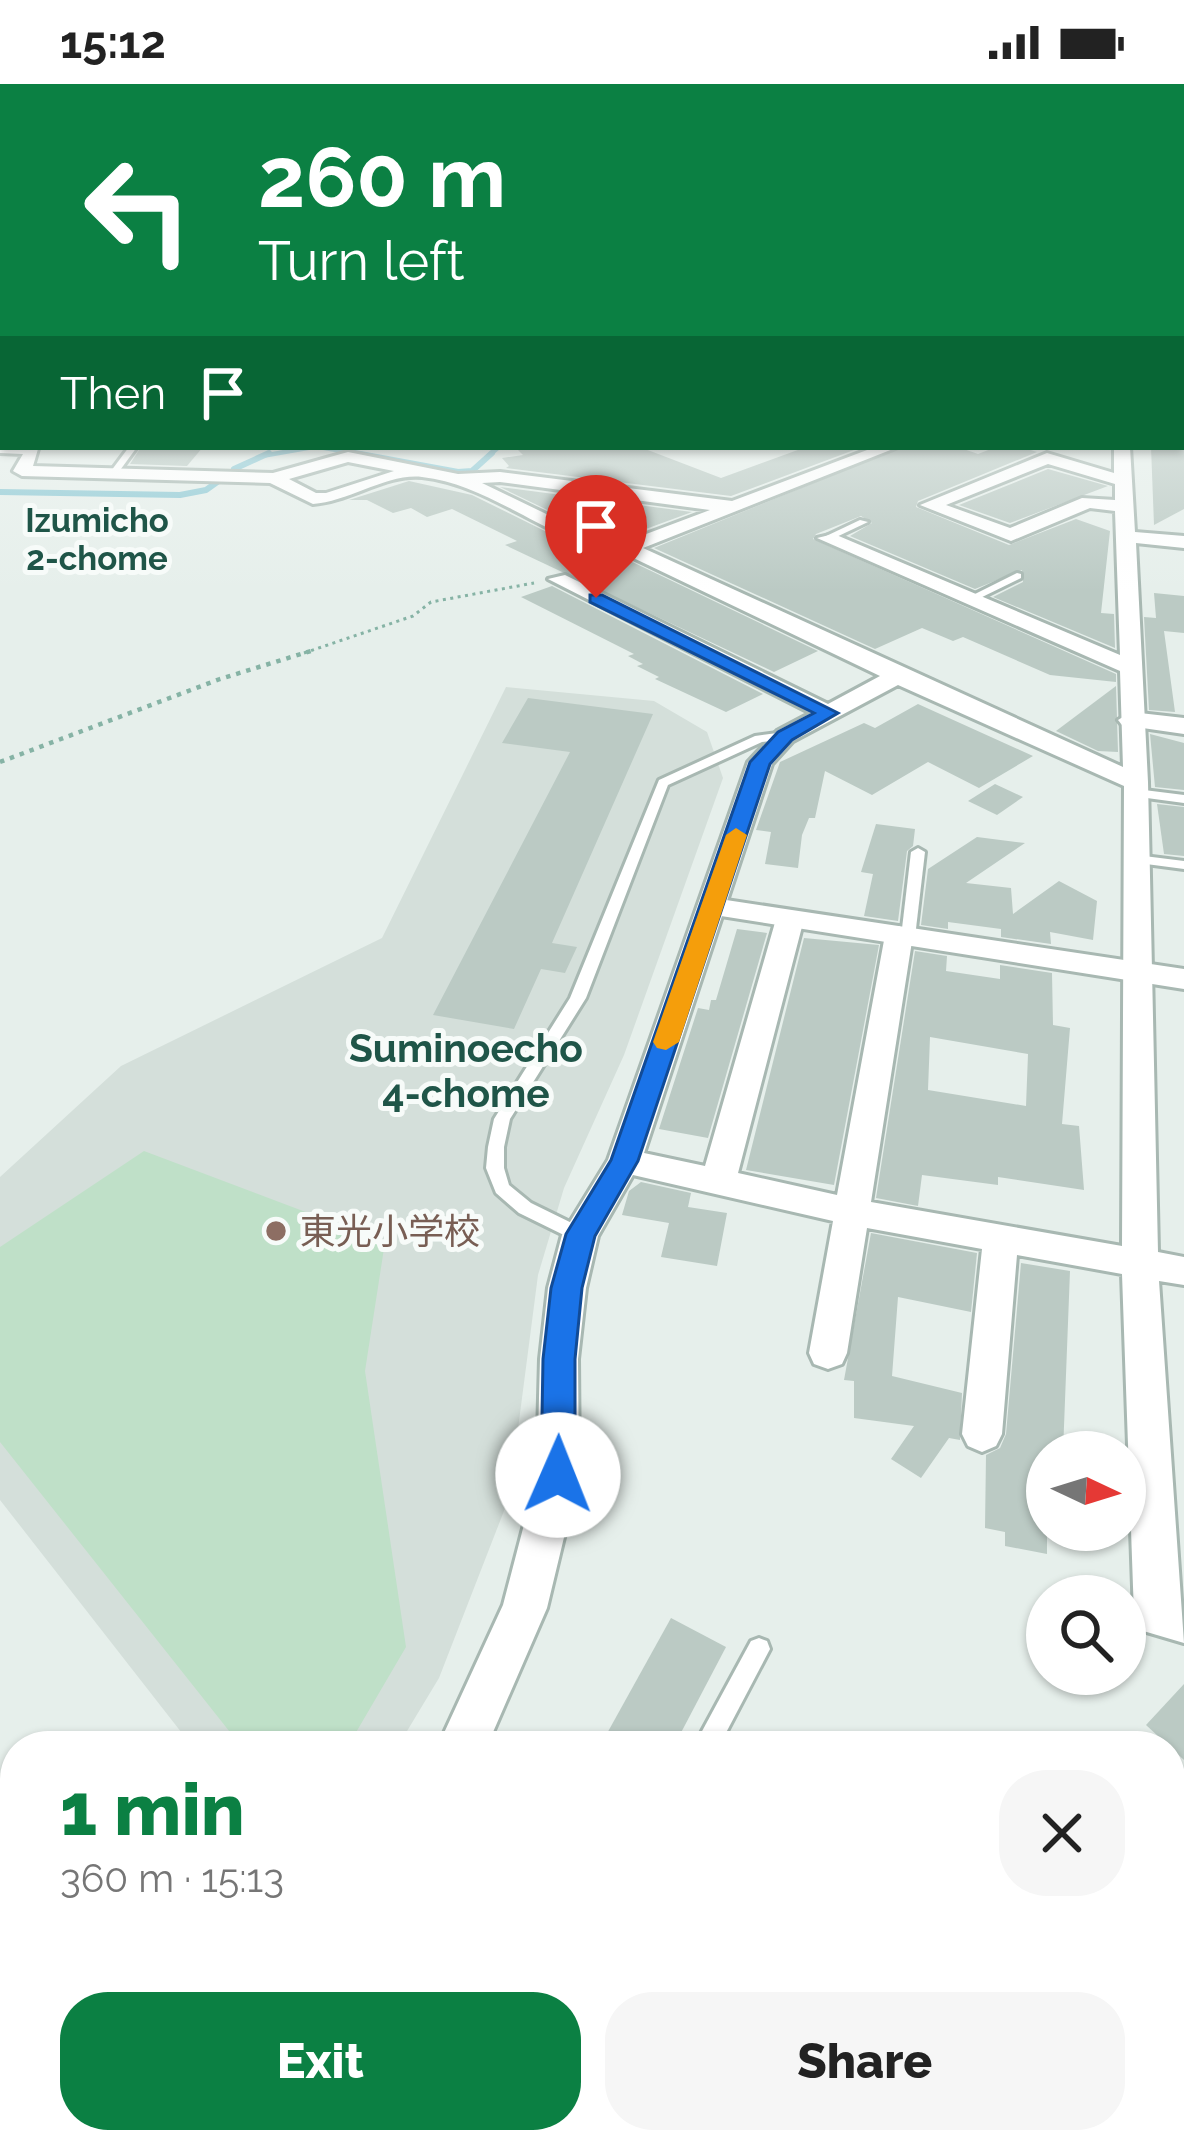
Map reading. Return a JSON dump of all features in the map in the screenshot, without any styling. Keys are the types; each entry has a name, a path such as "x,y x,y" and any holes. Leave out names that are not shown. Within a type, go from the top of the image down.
{"street":[{"path":"28,450 32,453 22,471 274,478 348,457 458,479 594,544 628,548 1136,788"},
{"path":"628,548 880,450"},
{"path":"1122,450 1136,788 1140,1263 1156,1615 1184,1621"},
{"path":"1124,482 1047,458 929,505 1011,535 1088,502 1126,507"},
{"path":"274,478 314,499 416,470"},
{"path":"458,479 500,477 732,506"},
{"path":"1128,537 1184,542"},
{"path":"827,538 1130,667"},
{"path":"558,579 829,713"},
{"path":"469,1731 525,1608 558,1475 559,1359 567,1288 580,1234 624,1161 760,762 785,736 897,676"},
{"path":"1131,720 1184,726"},
{"path":"712,907 1184,979"},
{"path":"719,1180 790,919"},
{"path":"828,1353 903,936"},
{"path":"624,1161 854,1212 1184,1271"},
{"path":"982,1434 1001,1238"}],"lane":[{"path":"115,471 131,450"},
{"path":"827,538 863,522"},
{"path":"970,599 1017,576"},
{"path":"580,1234 525,1208 502,1188 495,1168 502,1119 578,998 663,783 759,739 785,736"},
{"path":"1136,788 1184,799"},
{"path":"903,936 918,852"},
{"path":"1136,859 1184,865"},
{"path":"714,1731 760,1648"}],"path":[{"path":"0,762 220,679 374,631 452,595 558,579"}],"shaded area":[{"name":"東光小学校","path":"506,687 654,701 707,732 723,778 624,1055 564,1188 538,1275 509,1498 439,1678 407,1731 180,1731 0,1500 0,1177 121,1066 382,938"}],"green space":[{"path":"144,1151 385,1242 365,1371 406,1647 357,1731 229,1731 0,1442 0,1247"}],"building":[{"path":"139,450 200,450 187,466 130,464"},
{"path":"518,450 648,450 721,478 798,450 854,450 731,496 506,468 502,458 523,455"},
{"path":"895,450 978,454 1031,450 1037,452 918,501 916,507 1009,545 1076,519 1110,531 1101,613 1114,614 1115,648 993,597 1023,582 1022,570 975,589 850,536 872,523 861,516 813,539 1116,674 1116,682 1050,675 963,637 953,641 922,628 875,649 654,548"},
{"path":"1151,450 1184,450 1184,509 1154,525"},
{"path":"1048,469 1108,486 1010,523 959,505"},
{"path":"409,481 472,495 569,543 622,557 818,651 774,672 505,545 517,541 452,509 427,517 411,508 393,513 367,500 349,500"},
{"path":"500,487 692,512 624,537 599,535"},
{"path":"552,586 763,694 726,712 655,679 659,677 628,656 634,654 521,597"},
{"path":"1154,593 1184,596 1184,633 1164,631 1175,712 1149,710 1144,617 1156,618"},
{"path":"1116,686 1118,752 1098,751 1056,731"},
{"path":"528,698 653,714 552,943 577,947 565,973 541,969 514,1029 433,1015 570,752 502,743"},
{"path":"918,704 1033,756 979,788 928,762 872,795 825,771 815,818 809,818 802,835 798,868 765,864 771,832 756,830 780,762 864,723 875,728"},
{"path":"1150,734 1184,743 1184,790 1155,787"},
{"path":"995,784 1023,797 997,815 968,801"},
{"path":"1157,804 1184,807 1184,856 1164,854"},
{"path":"876,824 915,829 913,846 907,851 898,921 864,916 873,874 861,872"},
{"path":"977,837 1025,843 966,883 1011,888 1013,914 1059,881 1097,901 1093,940 1050,932 1051,944 1001,937 1001,929 948,922 948,929 921,925 928,869"},
{"path":"737,929 767,933 708,1138 659,1129 698,1008 709,1010 711,1000 716,1000"},
{"path":"804,938 879,945 834,1185 746,1170"},
{"path":"915,951 947,956 946,971 1000,979 1000,965 1052,973 1053,1025 1070,1028 1062,1124 1079,1126 1084,1190 998,1177 998,1185 922,1175 918,1206 876,1198","holes":["930,1037 1028,1054 1026,1106 928,1090"]},
{"path":"641,1182 691,1193 688,1207 727,1213 717,1266 661,1257 669,1223 622,1215 629,1191"},
{"path":"871,1233 977,1253 971,1312 898,1297 892,1376 962,1393 960,1440 949,1438 921,1478 891,1459 914,1426 854,1418 854,1381 844,1380"},
{"path":"1021,1263 1070,1271 1064,1431 1026,1431 1026,1550 1005,1546 1005,1532 985,1528 986,1455 1000,1448 1006,1434"},
{"path":"671,1618 726,1647 682,1731 608,1731"},
{"path":"1184,1684 1184,1731 1153,1731 1146,1725"}],"waterway":[{"path":"263,456 296,450"},
{"path":"336,450 371,456"},
{"path":"488,456 495,450"},
{"path":"263,456 269,453"},
{"path":"355,453 458,472 472,471 492,453"},
{"path":"234,469 263,456"},
{"path":"0,492 180,495 206,490 220,480"}],"slow traffic":[{"path":"666,1042 736,835"}],"place":[{"name":"東光小学校","path":"276,1231"}],"district":[{"name":"Izumicho 2-chome","path":"97,539"},
{"name":"Suminoecho 4-chome","path":"466,1070"}],"route":[{"path":"558,1475 559,1359 567,1288 580,1234 624,1161 760,762 785,736 829,713 596,598"}]}
